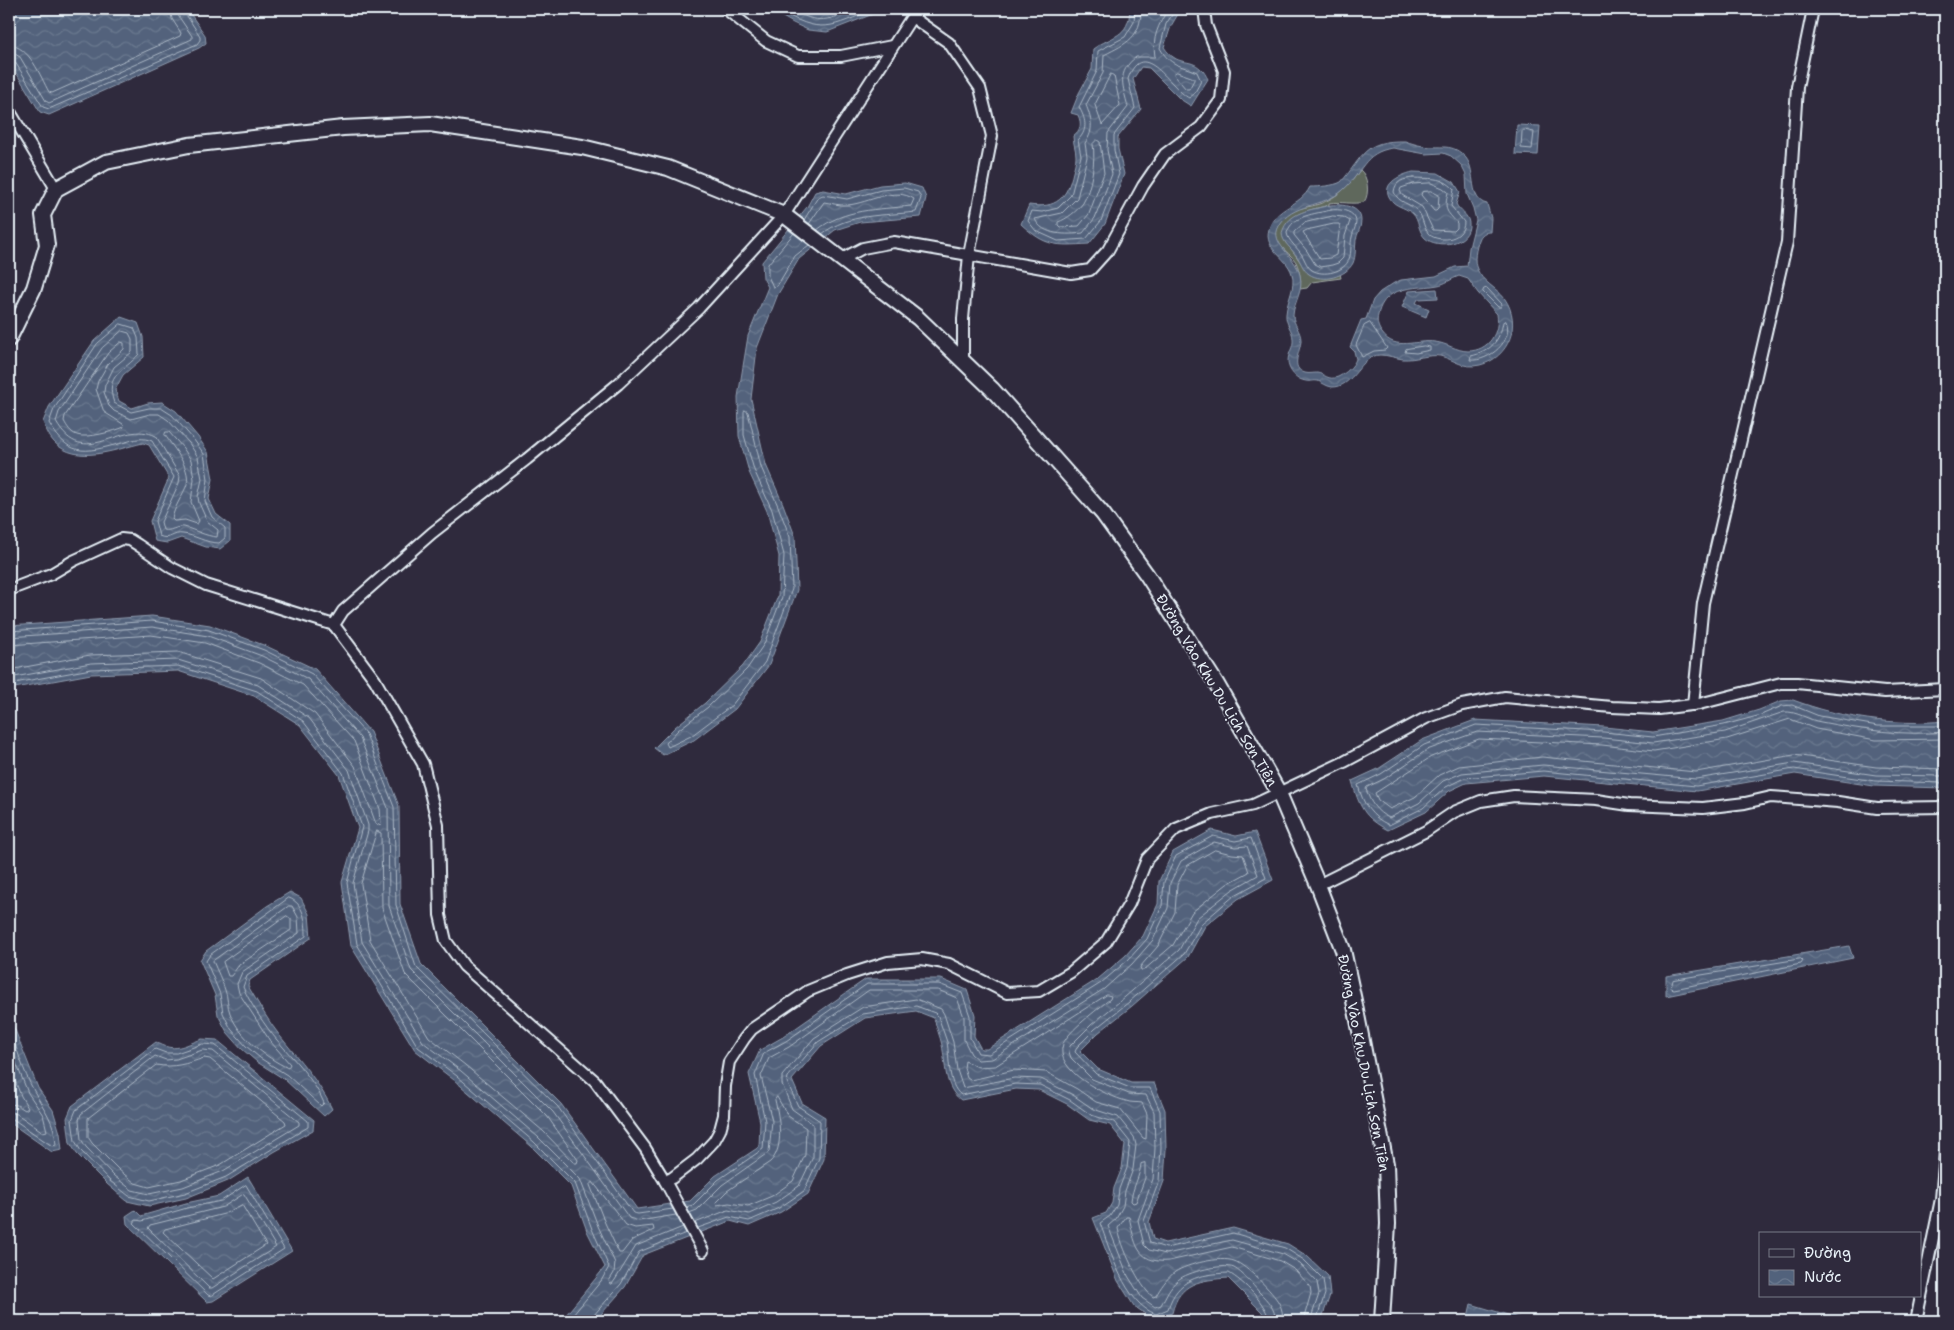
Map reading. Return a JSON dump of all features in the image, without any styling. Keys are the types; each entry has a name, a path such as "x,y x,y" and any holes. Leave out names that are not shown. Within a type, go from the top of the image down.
{"street":[{"path":"726,9 766,41 798,56 841,56 892,46"},
{"path":"842,259 862,248 894,242 1071,273 1090,270 1108,250 1142,186 1165,154 1201,127 1221,100 1224,71 1206,25 1204,9"},
{"path":"1692,705 1703,603 1787,242 1797,87 1813,9"},
{"path":"334,625 343,611 432,532 618,384 699,308 784,215 914,13 949,43 980,88 992,136 969,255 962,319 963,362"},
{"path":"9,110 56,189 43,215 47,245 34,288 9,339"},
{"name":"Đường Vào Khu Du Lịch Sơn Tiên","path":"56,189 106,162 188,145 344,128 430,124 582,147 668,168 784,215 918,318 992,389 1056,459 1114,530 1147,575 1216,683 1279,793 1343,950 1386,1164 1388,1224 1382,1321"},
{"path":"9,590 44,578 73,561 121,539 130,540 172,568 206,585 334,625 375,680 423,764 438,825 440,915 446,941 464,966 595,1081 645,1148 703,1251"},
{"path":"665,1181 697,1159 714,1141 720,1130 724,1115 725,1086 730,1062 744,1038 752,1028 808,991 847,975 888,962 922,959 949,964 1007,993 1039,991 1071,972 1106,942 1129,904 1147,859 1176,829 1212,814 1253,805 1344,762 1426,718 1462,705 1505,697 1612,707 1660,709 1692,705 1781,684 1796,683 1885,692 1945,689"},
{"path":"1318,885 1410,840 1454,812 1481,801 1514,796 1596,800 1629,805 1703,808 1745,803 1772,797 1838,802 1877,808 1945,807"},
{"path":"1922,1292 1941,1199 1945,1153"},
{"path":"1916,1321 1921,1298"}],"green space":[{"path":"1360,170 1365,176 1367,185 1367,194 1364,202 1329,203 1329,205 1306,211 1285,242 1312,275 1328,277 1340,274 1341,278 1312,282 1307,288 1300,289 1300,275 1296,262 1277,240 1278,226 1284,217 1293,211 1319,204 1337,195 1352,181"}],"water":[{"path":"9,9 187,9 205,35 206,43 199,48 49,115 40,112 9,61"},
{"path":"769,9 886,9 827,32 808,30"},
{"path":"1130,9 1181,9 1171,26 1164,47 1174,58 1197,65 1208,79 1191,106 1180,99 1149,68 1141,67 1133,79 1141,109 1118,137 1118,149 1124,174 1105,224 1089,244 1060,245 1045,241 1021,224 1029,205 1039,206 1054,203 1068,189 1076,158 1073,136 1078,131 1080,124 1078,115 1071,113 1092,69 1093,49 1123,31 1129,18"},
{"path":"1517,125 1540,126 1538,155 1515,154"},
{"path":"1405,141 1429,147 1451,148 1466,158 1477,197 1487,204 1491,218 1490,232 1485,233 1480,238 1475,262 1479,274 1502,295 1510,309 1512,329 1510,339 1499,355 1480,365 1468,366 1440,356 1403,359 1380,355 1373,356 1367,360 1352,377 1340,386 1332,387 1318,381 1303,380 1296,377 1288,365 1293,336 1286,318 1293,284 1292,274 1285,262 1272,248 1268,236 1269,229 1277,216 1301,198 1310,187 1341,182 1366,151 1381,143","holes":["1393,148 1426,154 1443,153 1451,156 1461,165 1466,175 1467,194 1476,220 1467,266 1455,267 1436,276 1401,280 1380,292 1373,300 1366,319 1361,320 1350,347 1354,351 1356,359 1344,374 1335,378 1329,378 1317,373 1300,371 1297,359 1301,340 1293,315 1301,281 1297,268 1277,238 1279,226 1291,213 1335,196 1350,183 1364,164 1375,154","1459,276 1468,279 1497,314 1495,334 1482,348 1468,351 1435,342 1407,344 1393,342 1387,339 1378,327 1377,322 1380,309 1389,296 1397,291 1409,288 1441,284"]},
{"path":"1413,172 1438,173 1454,182 1460,192 1456,204 1467,217 1469,223 1465,236 1452,243 1445,244 1430,241 1423,235 1413,214 1393,202 1389,196 1389,186 1397,178"},
{"path":"905,183 922,188 926,198 921,217 860,222 835,230 799,259 778,294 757,348 751,399 766,465 795,536 797,590 769,665 735,709 694,740 663,755 654,748 743,666 760,642 778,596 779,556 767,511 749,472 739,436 738,397 748,336 768,287 763,278 762,262 807,207 815,192 823,190 846,194 880,185"},
{"path":"1331,205 1350,207 1358,212 1360,216 1361,224 1356,240 1354,260 1350,268 1339,275 1327,278 1314,277 1305,271 1296,255 1282,237 1282,233 1289,220 1295,216 1308,210"},
{"path":"1437,289 1438,298 1418,299 1416,303 1429,309 1426,317 1402,307 1409,291"},
{"path":"121,317 138,323 143,337 144,357 123,375 115,390 119,401 132,408 148,403 162,402 176,411 198,437 208,452 213,479 209,499 216,514 230,525 230,541 220,549 206,547 181,538 167,543 155,541 150,521 169,478 149,445 143,443 97,454 74,453 63,449 54,442 45,427 43,422 49,407 94,341"},
{"path":"152,616 210,625 266,646 315,669 370,732 399,806 400,904 421,964 561,1104 637,1209 690,1201 715,1176 759,1147 760,1122 749,1074 760,1050 783,1037 866,979 941,979 967,990 975,1015 974,1036 981,1049 987,1049 1098,979 1125,956 1143,936 1158,904 1159,881 1173,852 1212,830 1236,836 1255,832 1273,880 1238,899 1205,926 1188,957 1098,1033 1080,1051 1098,1069 1131,1083 1154,1083 1165,1110 1166,1149 1164,1181 1149,1222 1153,1239 1165,1243 1233,1228 1288,1244 1307,1256 1328,1276 1330,1295 1321,1321 1265,1321 1262,1312 1228,1278 1209,1280 1192,1285 1180,1295 1172,1313 1154,1320 1134,1306 1118,1281 1093,1218 1106,1213 1112,1203 1114,1188 1122,1168 1125,1144 1110,1125 1089,1120 1067,1104 1039,1090 1016,1089 961,1100 951,1089 934,1018 916,1011 865,1018 821,1046 792,1080 802,1103 825,1117 824,1159 808,1194 781,1212 749,1226 730,1221 643,1255 625,1287 595,1321 561,1321 605,1267 587,1231 571,1186 531,1146 454,1080 415,1050 351,946 342,882 358,828 339,775 300,725 254,696 178,671 91,674 9,689 9,626"},
{"path":"1793,700 1830,712 1868,719 1906,722 1945,721 1945,788 1874,786 1795,774 1697,791 1544,776 1466,783 1449,791 1426,812 1388,830 1368,816 1357,798 1352,781 1378,769 1422,740 1475,720 1604,727 1653,732 1723,721 1781,701"},
{"path":"290,892 301,898 309,914 311,938 250,980 248,986 271,1024 308,1071 327,1099 332,1109 324,1116 284,1079 257,1062 227,1032 218,1015 215,995 200,960 206,951 267,906"},
{"path":"1849,946 1853,958 1666,996 1666,976"},
{"path":"9,1006 13,1025 38,1088 53,1110 60,1133 62,1150 52,1152 9,1122"},
{"path":"202,1039 217,1040 314,1120 313,1130 228,1181 186,1198 149,1206 127,1201 77,1154 70,1143 67,1118 72,1106 156,1042 174,1048"},
{"path":"248,1177 292,1251 213,1301 207,1302 127,1224 126,1216 135,1210 141,1216 219,1196"},
{"path":"1471,1304 1528,1321 1467,1321"}]}
